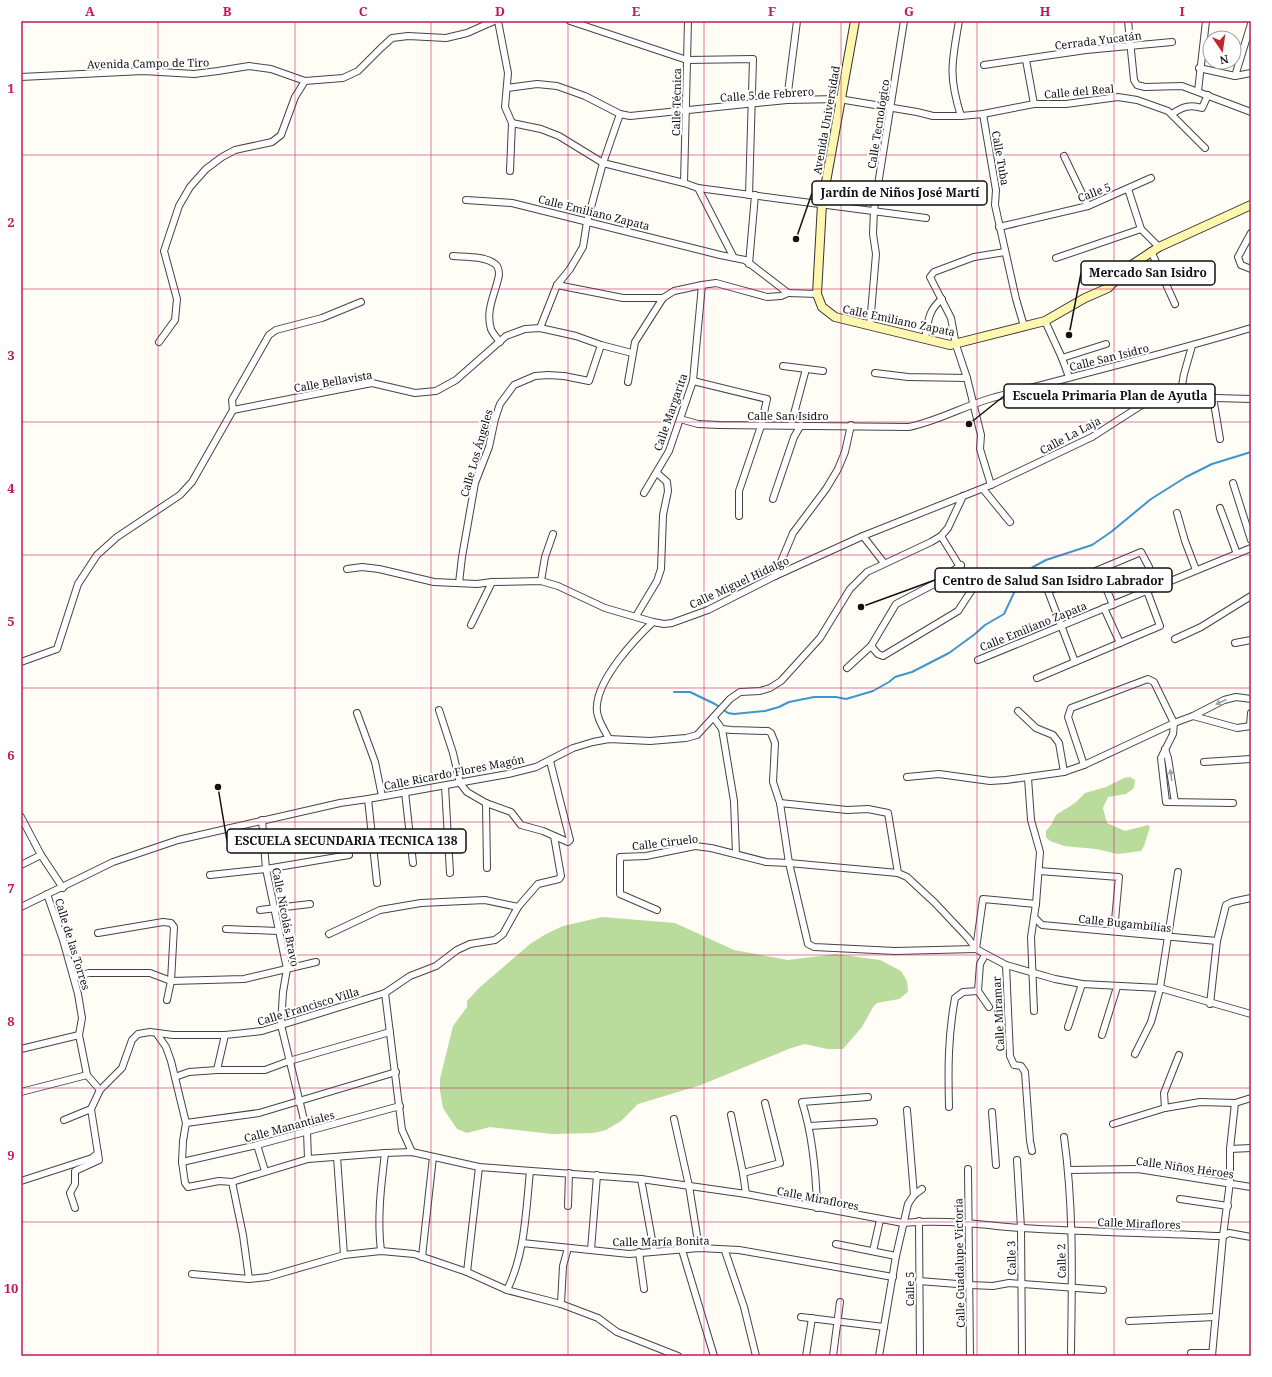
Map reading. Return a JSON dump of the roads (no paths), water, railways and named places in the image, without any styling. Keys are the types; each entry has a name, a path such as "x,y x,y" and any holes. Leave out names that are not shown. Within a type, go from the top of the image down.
{"street":[{"name":"Avenida Campo de Tiro","path":"21,77 143,71 194,74 249,66 271,69 305,81 343,78 358,71 392,38 408,36 446,38 467,33 494,21"},
{"path":"498,21 508,73 505,107 512,123 510,171"},
{"path":"570,21 687,60 753,59 752,195 749,264"},
{"name":"Calle Técnica","path":"684,183 688,21"},
{"path":"787,100 797,21"},
{"name":"Avenida Universidad","path":"817,294 822,204 854,21"},
{"name":"Calle Tecnológico","path":"870,325 876,254 873,234 874,210 904,21"},
{"path":"959,21 952,74 955,98 961,116"},
{"path":"1128,21 1129,45 1134,80 1137,85 1145,87 1182,86 1251,112"},
{"path":"1198,91 1199,68 1206,21"},
{"path":"1235,76 1251,24"},
{"name":"Cerrada Yucatán","path":"984,65 1129,45 1172,42"},
{"path":"1026,60 1034,104"},
{"path":"1199,68 1235,76 1251,73"},
{"path":"159,342 175,320 177,299 164,251 179,206 190,187 206,169 222,157 235,150 272,142 281,135 294,98 305,81"},
{"name":"Calle 5 de Febrero","path":"507,88 537,84 557,86 585,96 620,114 630,116 787,100 840,100 917,112 933,116 983,114 1034,104"},
{"path":"1172,114 1186,106 1193,105 1202,108 1208,95"},
{"name":"Calle del Real","path":"1034,104 1066,104 1118,97 1137,100 1172,114 1205,148"},
{"path":"540,328 557,285 583,247 587,222 603,163 620,114"},
{"name":"Calle Tuba","path":"983,114 994,168 996,190 995,205 999,227 1024,326"},
{"path":"512,123 541,129 559,136 603,163 684,183 698,188 926,218"},
{"path":"1064,156 1088,206"},
{"path":"1128,189 1151,178"},
{"path":"698,188 733,256"},
{"name":"Calle 5","path":"999,227 1088,206 1128,189 1141,229 1159,247"},
{"name":"Calle Emiliano Zapata","path":"466,200 512,203 720,255 733,256 745,260 788,293"},
{"name":"Calle Emiliano Zapata","path":"817,294 822,307 835,317 956,345 1045,321 1085,298 1108,288 1130,266 1151,251 1251,205"},
{"path":"1056,258 1141,229"},
{"path":"1251,233 1238,257 1241,265 1251,269"},
{"path":"1151,251 1175,304"},
{"path":"991,485 980,449 981,434 972,404 967,378 956,345 951,318 930,277 934,272 974,257 1005,252"},
{"path":"453,256 488,260 495,264 498,269 499,274 492,294 490,318 491,328 500,342"},
{"path":"628,382 632,353 638,336 663,298 674,291 702,285 723,284 767,297 781,296 788,293 817,294"},
{"path":"557,285 623,298 663,298"},
{"name":"Calle Margarita","path":"644,493 657,473 668,451 693,382 702,285"},
{"path":"925,339 928,319 933,306 942,300"},
{"path":"21,662 57,649 78,584 97,555 117,537 180,496 192,482 233,410 232,400 269,335 276,330 322,318 361,302"},
{"path":"1045,321 1069,377"},
{"name":"Calle Bellavista","path":"233,410 372,383 415,393 436,391 456,380 500,342 516,331 540,328 576,336 601,345 632,353"},
{"name":"Calle San Isidro","path":"680,419 698,424 719,425 851,425 909,427 928,423 972,404 1069,377 1192,346 1251,328"},
{"path":"1062,358 1106,344"},
{"name":"Calle Los Ángeles","path":"460,583 462,557 475,483 489,447 494,419 500,404 514,385 534,376 564,376 589,381 601,345"},
{"path":"1180,397 1184,374 1192,346"},
{"path":"783,366 823,371"},
{"path":"791,425 806,369"},
{"path":"875,373 908,378 967,378"},
{"path":"693,382 767,399 761,426 739,491 739,516"},
{"path":"1213,396 1220,439"},
{"name":"Calle La Laja","path":"991,485 1092,437 1145,403 1180,397 1213,396 1251,399"},
{"path":"773,499 794,437 801,425"},
{"path":"775,576 793,533 826,489 838,469 845,452 851,425"},
{"path":"636,616 657,581 661,570 662,515 668,491 667,482 657,473"},
{"path":"1233,483 1251,540"},
{"name":"Calle Miguel Hidalgo","path":"347,569 373,569 434,582 477,584 492,582 541,581 558,586 605,608 653,622 664,624 672,623 708,610 775,576 863,536 991,485"},
{"path":"983,489 1010,522"},
{"path":"871,646 878,654 883,656 958,611 973,588 961,565 941,536 948,528 963,496"},
{"path":"1220,508 1237,554"},
{"path":"1177,513 1185,541 1196,570"},
{"path":"541,581 545,557 553,534"},
{"path":"863,536 884,563"},
{"name":"Calle Ricardo Flores Magón","path":"21,907 63,888 113,862 178,840 340,803 368,800 382,796 508,774 550,761 574,748 609,739 650,741 686,738 696,735 714,718 730,699 740,692 760,691 770,688 781,681 820,638 850,589 867,572 941,536"},
{"name":"Calle Emiliano Zapata","path":"978,660 1060,625 1113,605 1251,548"},
{"path":"1075,662 1048,591 1099,571 1141,552 1149,567 1155,588"},
{"path":"847,668 871,646 896,604 938,582 961,565"},
{"path":"1099,571 1113,605"},
{"path":"471,625 492,582"},
{"path":"1037,678 1160,626 1147,591"},
{"path":"1175,638 1201,627 1251,596"},
{"path":"1104,608 1120,644"},
{"path":"609,739 597,714 596,704 602,687 626,649 653,622"},
{"path":"1235,643 1251,640"},
{"path":"1084,765 1068,716 1070,708 1148,679 1154,682 1174,723 1173,734 1164,749 1161,758 1166,802 1233,802"},
{"path":"907,776 939,774 990,781 1028,778 1064,772 1084,765 1174,723 1193,716 1224,700 1236,697 1251,699"},
{"path":"439,710 453,753 460,783 467,792 486,803 512,812 521,825 568,842 570,840 550,761"},
{"path":"1018,711 1036,728 1053,735 1059,743 1064,772"},
{"path":"357,713 375,762 382,796"},
{"path":"1193,716 1237,728 1251,726 1251,713"},
{"path":"714,718 722,729 734,801 736,854"},
{"path":"722,729 761,729 768,730 771,733 775,743 773,782 780,803 789,862 808,944 814,947 895,951 976,949"},
{"path":"1204,762 1251,758"},
{"path":"1028,778 1031,820 1040,852 1036,904 1031,938 1034,1011"},
{"path":"446,786 450,874"},
{"path":"405,792 413,862"},
{"path":"368,800 377,883"},
{"path":"486,803 487,868"},
{"path":"780,803 888,813 898,874 907,877 935,903 968,938 976,949 1006,965 1032,973 1082,984 1160,989 1210,1004 1251,1014"},
{"path":"21,817 41,855 63,888"},
{"name":"Calle Nicolás Bravo","path":"262,820 266,869 287,969 283,992 281,1025 307,1132 308,1159"},
{"name":"Calle Francisco Villa","path":"91,1109 100,1090 122,1068 132,1040 138,1034 150,1032 172,1035 225,1035 262,1031 385,993 410,976 436,966 470,944 495,940 503,934 518,907 538,884 561,876 554,836"},
{"name":"Calle Ciruelo","path":"657,910 620,894 620,857 646,856 695,846 711,848 766,862 789,862 898,874"},
{"path":"21,865 41,855"},
{"path":"210,875 266,869 349,855"},
{"path":"1039,871 1119,877 1114,931"},
{"path":"1135,1054 1151,1022 1160,989 1178,872"},
{"name":"Calle de las Torres","path":"47,894 74,977 82,1018 78,1035 87,1075 100,1090"},
{"path":"1210,1004 1217,942 1226,905 1232,902 1251,898"},
{"path":"976,949 983,899 1036,904"},
{"path":"329,934 380,910 421,903 485,900 518,907"},
{"path":"260,910 310,904"},
{"path":"1031,938 1042,925 1034,917"},
{"path":"98,933 163,922 171,923 174,927 171,981 167,1000"},
{"name":"Calle Bugambilias","path":"1042,925 1217,942"},
{"path":"226,929 278,930"},
{"path":"985,955 980,964 978,991 988,1008"},
{"path":"74,977 89,973 150,973 171,981 244,979 316,962"},
{"name":"Calle Miramar","path":"1006,965 1010,1056 1014,1065 1021,1066 1024,1072 1032,1151"},
{"path":"1068,1027 1082,984"},
{"path":"1102,1035 1117,987"},
{"path":"949,1108 949,1030 955,998 963,992 978,991"},
{"path":"385,993 402,1130 412,1152"},
{"path":"175,1077 189,1072 218,1070 256,1072 390,1032"},
{"path":"157,1034 166,1046 186,1123 182,1141 182,1162"},
{"path":"21,1049 78,1035"},
{"path":"166,1046 172,1035"},
{"path":"218,1070 225,1035"},
{"path":"1165,1108 1164,1093 1179,1055"},
{"path":"186,1123 259,1113 396,1072"},
{"path":"21,1092 87,1075"},
{"path":"817,1208 816,1176 810,1126 802,1102 868,1097"},
{"path":"1113,1124 1165,1108 1200,1102 1235,1103 1251,1098"},
{"path":"1191,1353 1212,1355 1223,1236 1228,1206 1230,1149 1235,1103"},
{"path":"744,1173 780,1163 765,1104"},
{"name":"Calle Manantiales","path":"182,1162 257,1145 400,1106"},
{"path":"64,1120 91,1109 99,1160 75,1171 75,1184 70,1193 75,1208"},
{"path":"907,1110 914,1195"},
{"path":"992,1112 996,1165"},
{"path":"731,1115 744,1173 746,1194"},
{"path":"674,1119 689,1186 699,1248"},
{"path":"810,1126 874,1122"},
{"name":"Calle 2","path":"1064,1137 1069,1170 1071,1230 1071,1352"},
{"path":"257,1145 265,1171"},
{"path":"1230,1149 1251,1148"},
{"name":"Calle Miraflores","path":"182,1162 185,1183 188,1187 219,1181 232,1182 308,1159 412,1152 479,1167 641,1179 746,1194 903,1224 919,1222 968,1223 1021,1228 1223,1236 1230,1233 1251,1237"},
{"path":"21,1181 92,1158 98,1153"},
{"path":"381,1251 379,1230 380,1204 385,1153"},
{"path":"337,1157 344,1256"},
{"path":"422,1257 433,1157"},
{"name":"Calle 3","path":"1017,1160 1021,1228 1022,1356"},
{"path":"467,1272 479,1167"},
{"name":"Calle Guadalupe Victoria","path":"968,1169 970,1356"},
{"name":"Calle Niños Héroes","path":"1069,1170 1138,1169 1230,1182 1251,1187"},
{"path":"507,1290 513,1279 522,1243 530,1171"},
{"path":"568,1206 569,1173"},
{"path":"590,1250 597,1175"},
{"path":"641,1179 654,1251"},
{"path":"232,1182 243,1235 249,1279"},
{"path":"879,1356 896,1256 908,1204 914,1195 922,1189"},
{"path":"1180,1199 1228,1206"},
{"path":"873,1251 880,1220"},
{"name":"Calle 5","path":"919,1222 920,1356"},
{"name":"Calle María Bonita","path":"522,1243 629,1254 699,1248 747,1252 893,1277"},
{"path":"836,1244 896,1256"},
{"path":"561,1304 563,1266 568,1248"},
{"path":"682,1250 714,1356"},
{"path":"192,1274 249,1279 268,1277 344,1256 381,1251 414,1254 467,1272 507,1290 561,1304 598,1318 617,1332 678,1356"},
{"path":"725,1251 744,1307 756,1356"},
{"path":"639,1252 644,1289"},
{"path":"919,1281 970,1285 1021,1284 1072,1289 1103,1290"},
{"path":"833,1356 840,1302"},
{"path":"801,1317 884,1327"},
{"path":"1129,1321 1215,1317"},
{"path":"806,1356 812,1318"}],"waterway":[{"path":"674,692 690,692 715,704 728,713 734,714 765,711 789,702 814,697 836,697 846,699 873,691 895,677 912,672 949,653 985,625 1004,614 1020,580 1033,567 1046,560 1092,545 1111,532 1151,499 1186,477 1212,464 1251,452"}],"place":[{"name":"Jardín de Niños José Martí","path":"796,239"},
{"name":"Mercado San Isidro","path":"1069,335"},
{"name":"Escuela Primaria Plan de Ayutla","path":"969,424"},
{"name":"Centro de Salud San Isidro Labrador","path":"861,607"},
{"name":"ESCUELA SECUNDARIA TECNICA 138","path":"218,787"}]}
